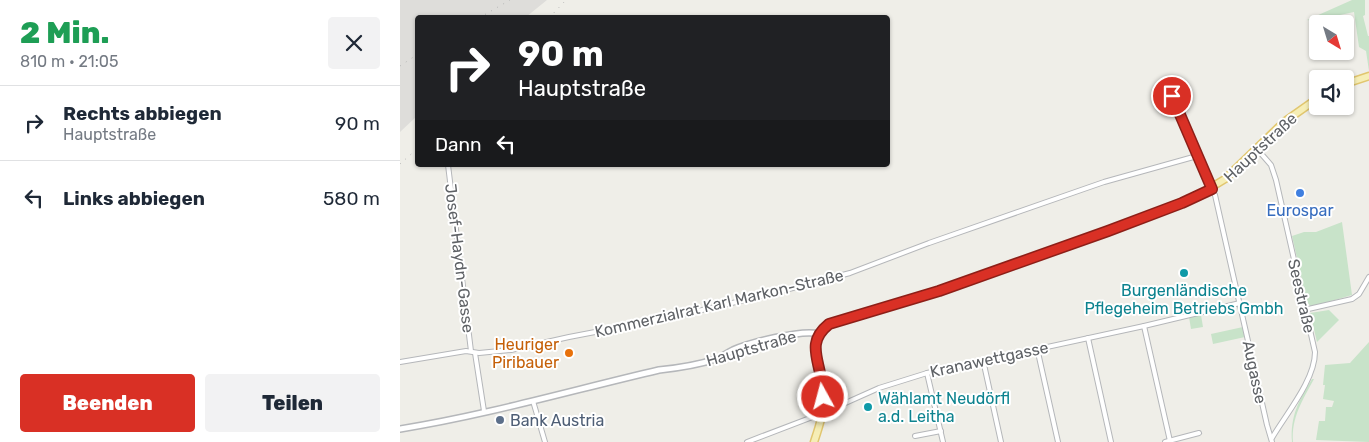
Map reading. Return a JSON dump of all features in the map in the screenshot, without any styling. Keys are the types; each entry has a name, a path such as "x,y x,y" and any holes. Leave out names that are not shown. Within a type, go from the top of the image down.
{"main road":[{"path":"1354,81 1369,76"},
{"name":"Hauptstraße","path":"819,334 829,324 837,321 948,288 1159,212 1212,189 1226,179 1284,122 1309,104"},
{"path":"814,442 823,413 821,378 816,351 819,334"}],"street":[{"path":"1168,88 1212,189"},
{"name":"Seestraße","path":"1257,149 1271,165 1276,180 1315,352 1315,362 1310,377 1272,440"},
{"name":"Kommerzialrat Karl Markon-Straße","path":"400,362 473,352 511,350 668,318 766,295 850,273 929,243 1104,182 1197,156"},
{"name":"Josef-Haydn-Gasse","path":"448,167 473,352 484,411"},
{"name":"Augasse","path":"1212,189 1215,195 1272,440"},
{"path":"1304,310 1352,299 1359,294 1369,277"},
{"name":"Kranawettgasse","path":"747,442 758,440 879,388 928,372 1144,326 1240,303"},
{"path":"1144,326 1168,442 1199,434"},
{"name":"Hauptstraße","path":"400,429 430,424 650,372 674,369 716,359 733,350 790,334 806,332 819,334"},
{"path":"1088,338 1110,442"},
{"path":"1037,348 1058,442"},
{"path":"983,360 1001,442"},
{"path":"928,372 943,442"},
{"path":"806,399 823,397"},
{"path":"533,401 545,442"},
{"path":"915,436 941,431"}],"shaded area":[{"path":"400,0 547,0 528,15 415,15 415,118 400,132"}],"green space":[{"path":"1352,0 1365,0 1365,15 1363,16 1369,36 1369,71 1366,51 1359,47 1354,12 1340,15 1318,15"},
{"path":"1342,222 1352,295 1311,307 1307,302 1292,236 1304,232 1316,232"},
{"path":"1329,310 1339,320 1317,342 1310,313"},
{"path":"1201,315 1203,327 1191,329 1189,317"},
{"path":"1243,327 1245,337 1213,344 1211,334"},
{"path":"1369,342 1369,442 1316,440 1319,421 1325,421 1326,407 1332,407 1334,401 1323,399 1325,365 1350,363"},
{"path":"1312,379 1314,379 1296,417 1292,442 1292,424 1296,409"}],"railway":[{"path":"484,15 510,0"},
{"path":"552,15 566,0"},
{"path":"400,66 415,56"},
{"path":"400,164 415,151"}],"place":[{"name":"Eurospar","path":"1300,193"},
{"name":"Burgenländische Pflegeheim Betriebs Gmbh","path":"1184,273"},
{"name":"Heuriger Piribauer","path":"569,353"},
{"name":"Wählamt Neudörfl a.d. Leitha","path":"868,407"},
{"name":"Bank Austria","path":"500,420"}],"route":[{"path":"823,397 816,343 819,334 829,324 939,291 1108,231 1182,203 1212,189 1172,96"}]}
